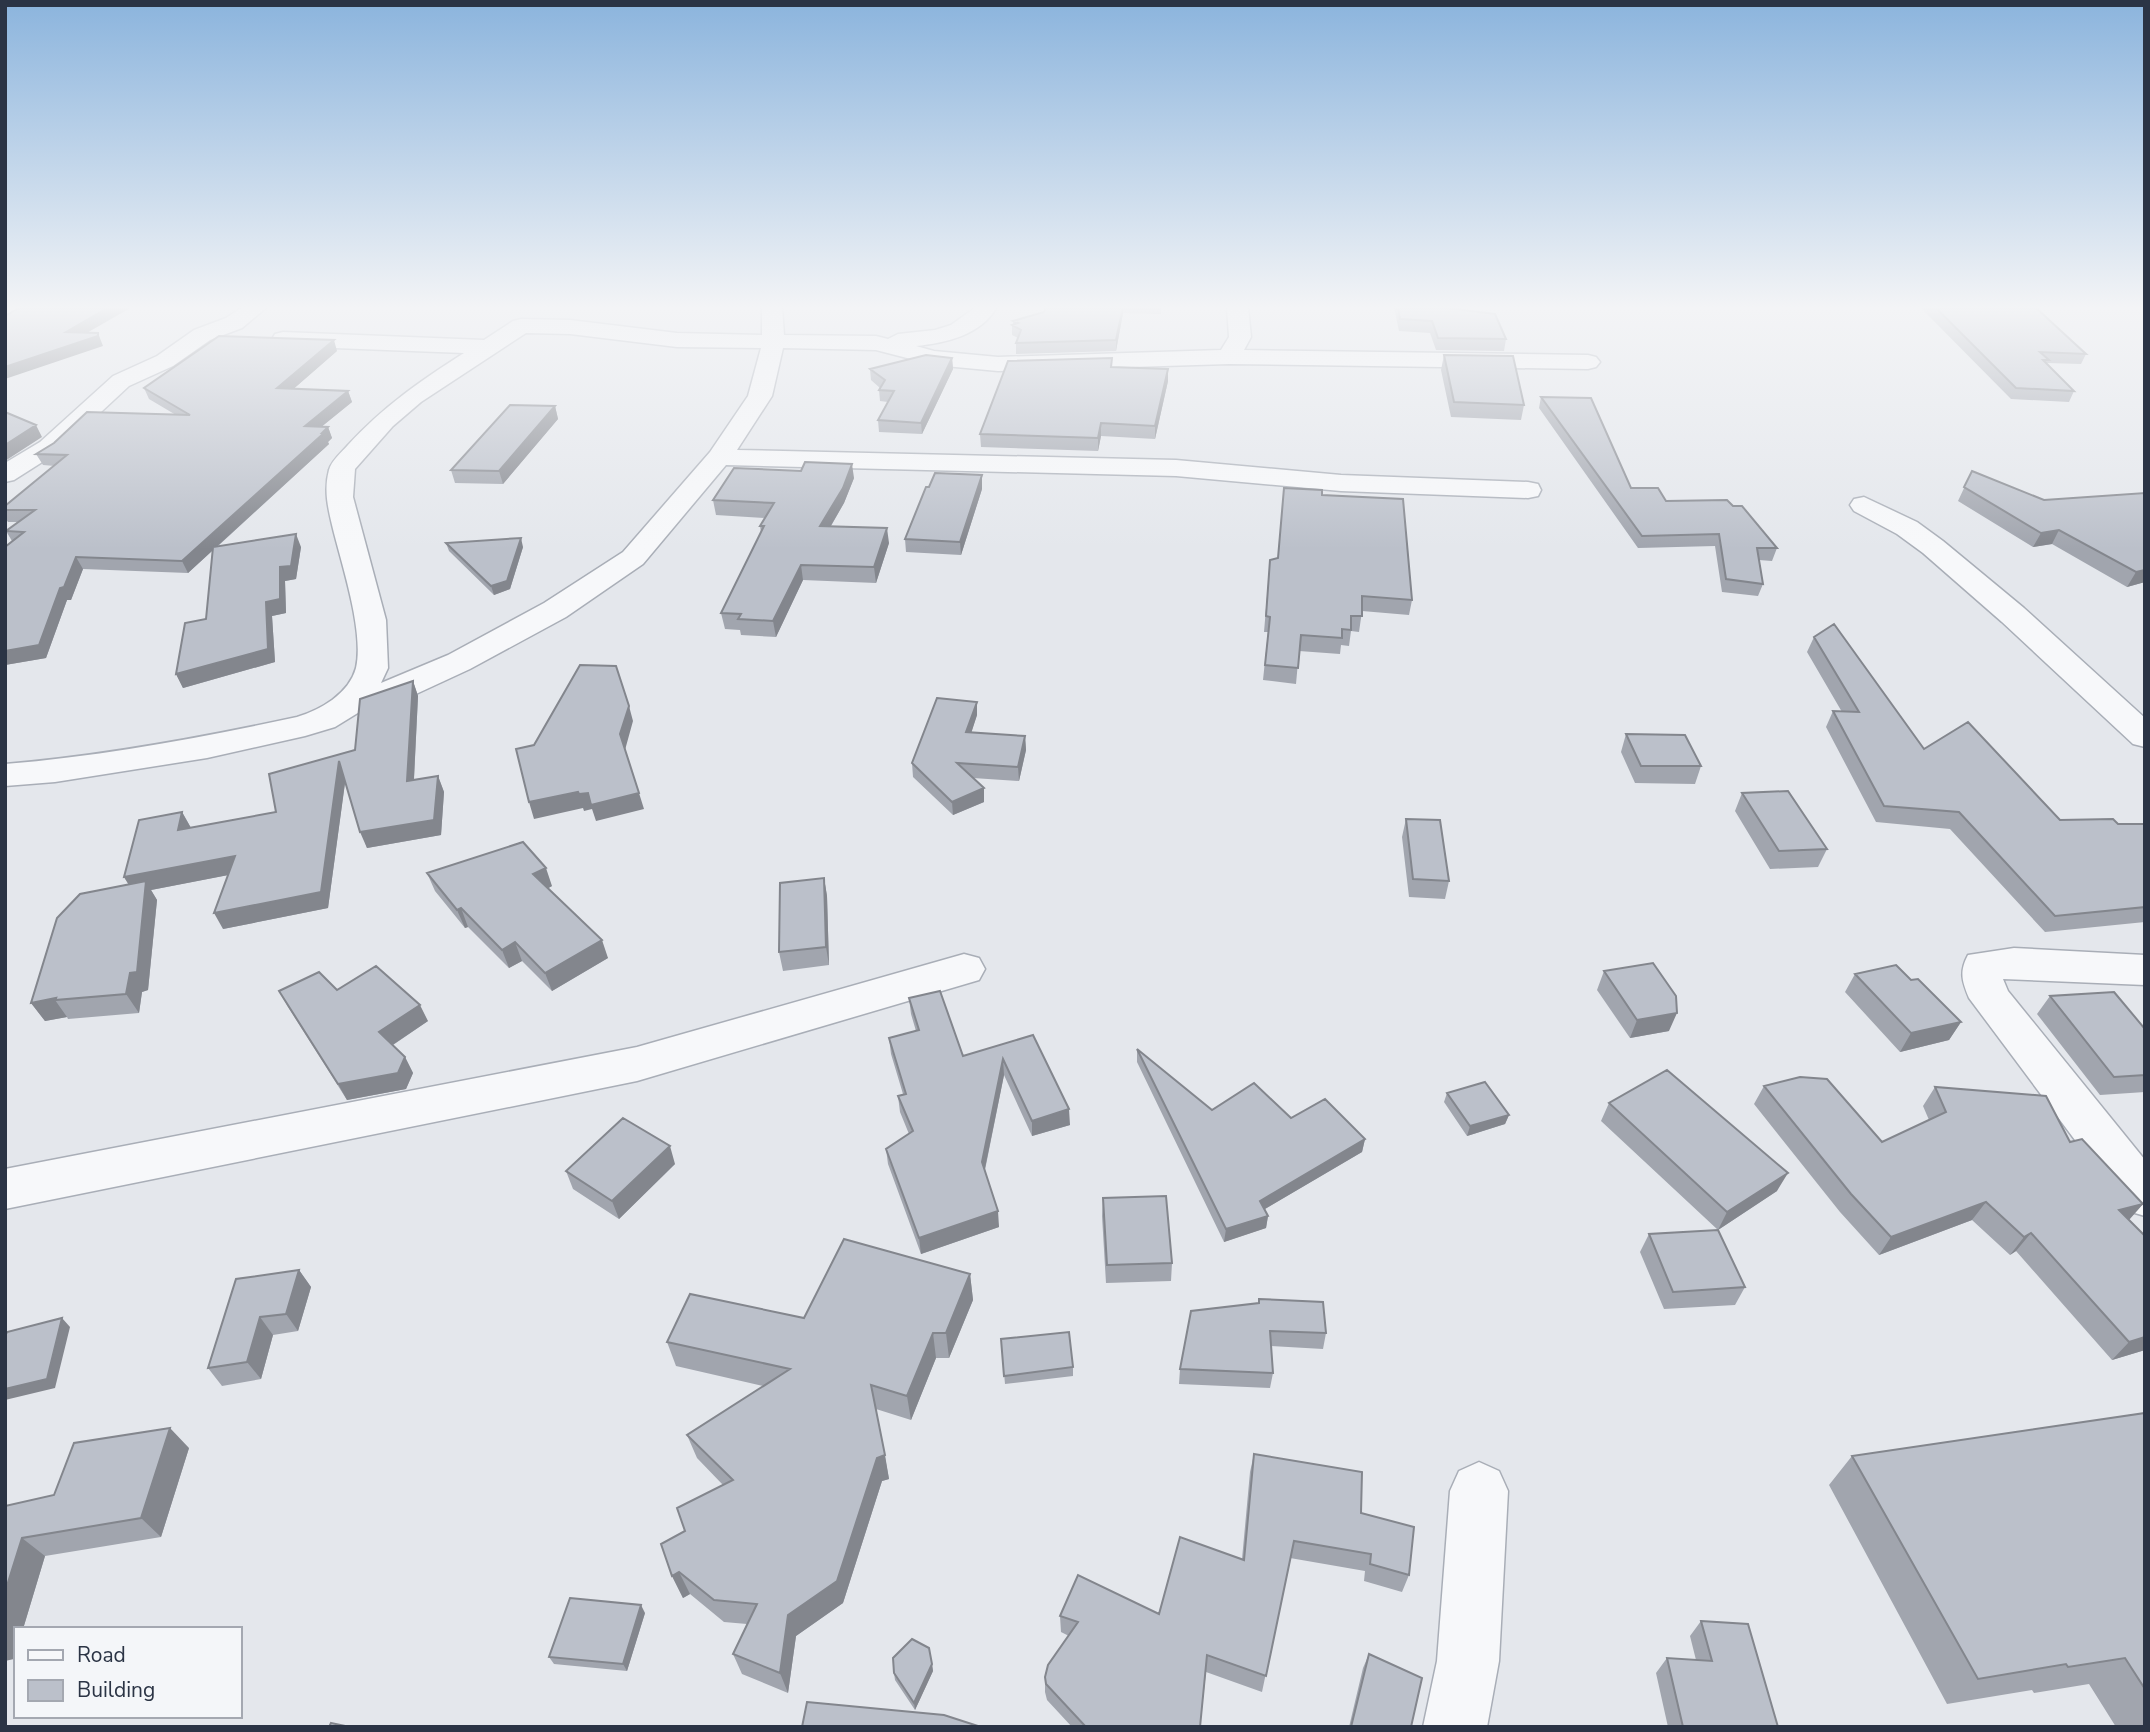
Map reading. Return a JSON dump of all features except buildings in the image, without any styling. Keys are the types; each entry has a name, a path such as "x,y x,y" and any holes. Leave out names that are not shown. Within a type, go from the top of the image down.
{"street":[{"path":"5,474 49,447 113,388"},
{"path":"349,704 365,683 372,668 371,620 339,497 342,468 384,421 426,388"},
{"path":"5,775 55,771 207,747 305,726 323,720 349,704 404,687 459,662 577,595 633,558 719,457 760,396 762,388"},
{"path":"719,457 1176,468 1341,483 1528,491"},
{"path":"1864,505 1907,528 1933,547 2013,615 2145,737"},
{"path":"2145,970 2014,963 1983,965 1982,978 1990,998 2145,1196"},
{"path":"5,1189 637,1064 964,969"},
{"path":"1455,1727 1468,1661 1479,1491"}]}
